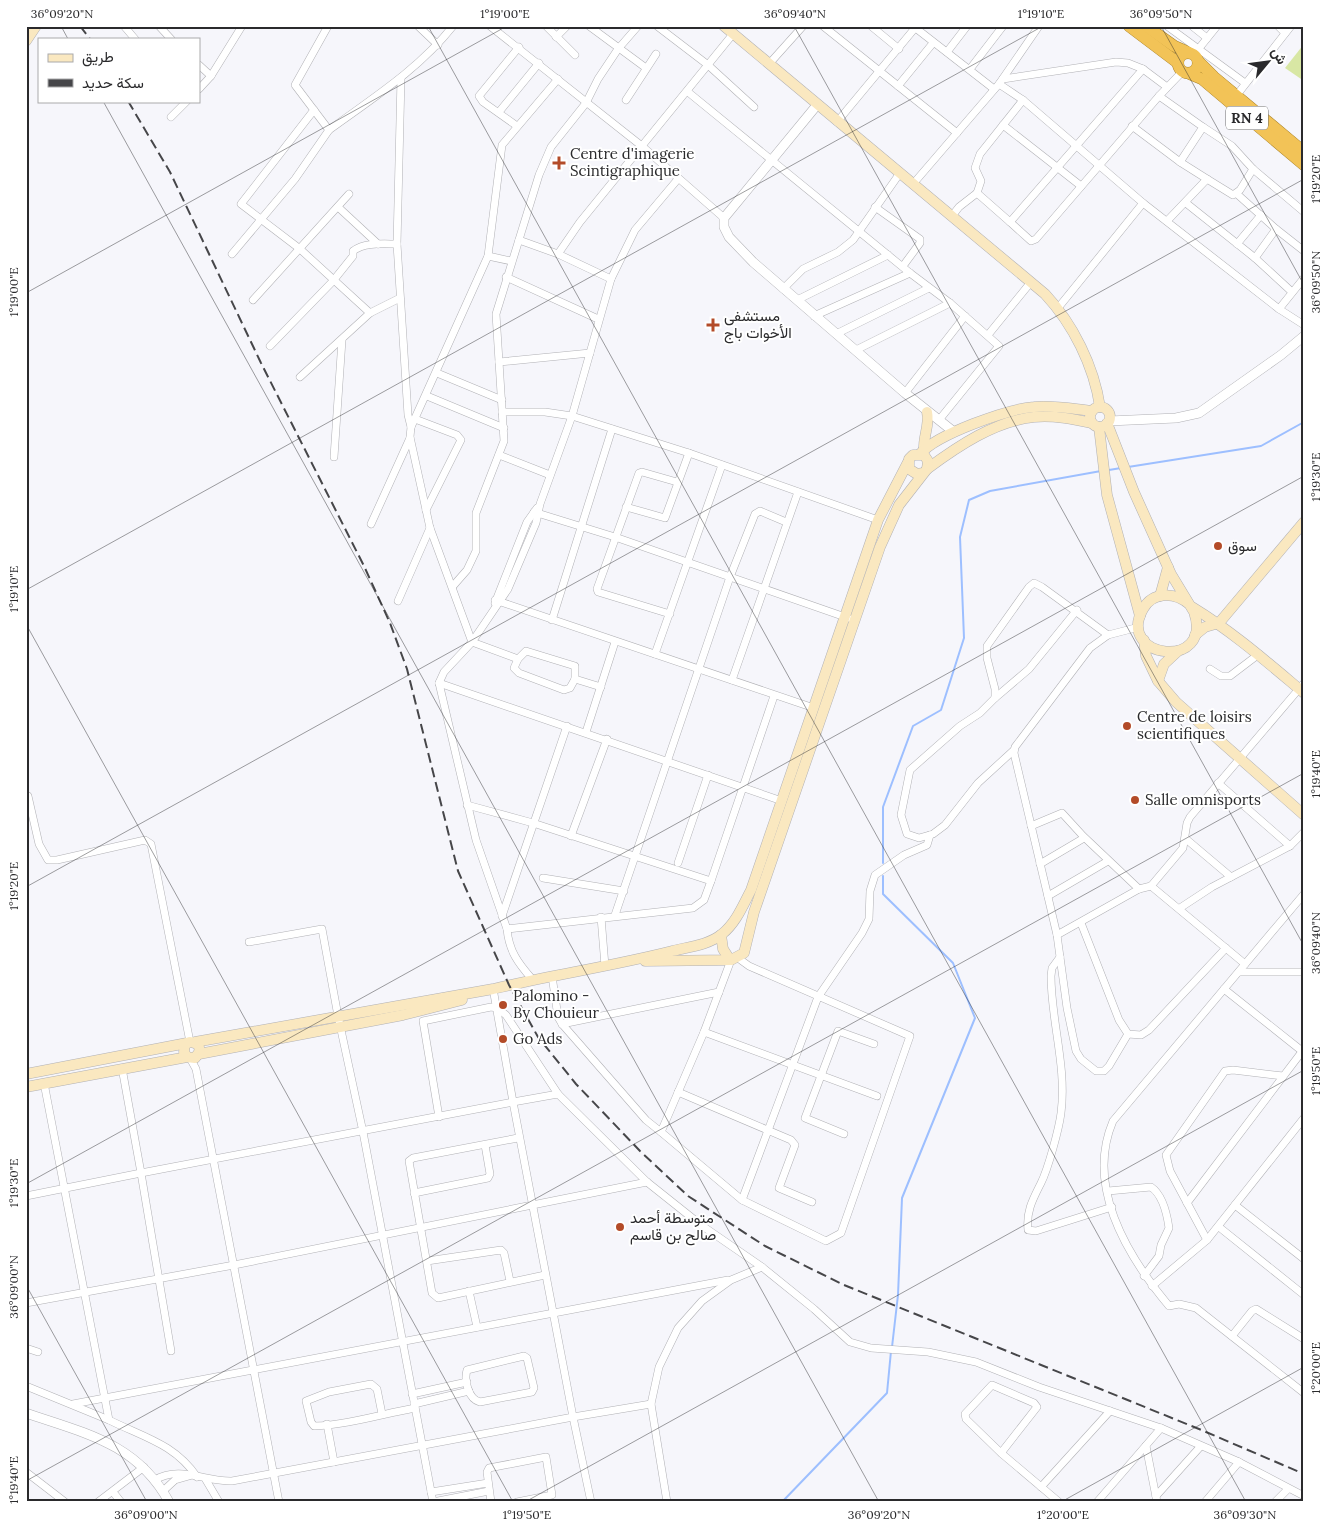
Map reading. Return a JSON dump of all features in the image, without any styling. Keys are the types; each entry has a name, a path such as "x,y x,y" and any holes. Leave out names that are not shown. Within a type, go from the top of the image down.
{"highway":[{"name":"RN 4","path":"1129,26 1183,70 1202,80 1304,165"},
{"name":"RN 4","path":"1146,26 1174,46 1195,54 1236,96 1304,152"},
{"path":"1195,54 1197,69 1183,70 1181,55 1195,54"}],"main road":[{"path":"26,40 36,26"},
{"path":"724,26 1031,282 1058,308 1078,341 1098,393 1096,409 1090,417 1102,423 1113,436 1134,492 1168,566 1190,605 1197,623 1195,635"},
{"path":"635,961 733,959 744,953 749,941 754,912 850,619 878,520 913,454 922,452 940,438 1013,411 1032,407 1096,409 1108,412 1102,423 1107,496 1140,616"},
{"path":"925,471 926,458 922,452 923,440 929,421 927,412"},
{"path":"26,1086 194,1056 532,979 635,961 708,942 721,935 732,923 751,890 814,708 899,504 925,471 976,437 1007,424 1034,417 1060,417 1102,423"},
{"path":"908,462 909,468 913,473 925,471"},
{"path":"1158,680 1164,664 1205,627 1219,623 1304,522"},
{"path":"1160,596 1168,566"},
{"path":"1302,688 1219,623 1172,595 1160,596 1145,605 1140,616 1139,627 1144,640 1146,656 1158,680 1176,702 1238,758 1302,810"},
{"path":"1144,640 1159,651 1178,651"},
{"path":"732,923 749,941"},
{"path":"721,935 723,950 733,959"},
{"path":"419,1005 494,994 534,985 552,976"},
{"path":"26,1074 191,1042 339,1022"},
{"path":"191,1042 200,1048 194,1056"},
{"path":"191,1042 183,1049 194,1056"}],"street":[{"path":"124,26 134,38"},
{"path":"159,26 170,38"},
{"path":"200,88 211,76 242,26"},
{"path":"328,26 295,83 296,87 329,130"},
{"path":"418,26 438,45"},
{"path":"232,254 294,179 329,130 401,78 438,45 453,26"},
{"path":"490,26 519,47 586,103 643,147 724,218"},
{"path":"546,26 575,55"},
{"path":"556,37 566,26"},
{"path":"589,26 646,68"},
{"path":"453,586 466,570 476,551 476,513 504,441 496,314 511,261 546,157 586,103 598,79 618,48 638,26"},
{"path":"657,26 708,65 754,107"},
{"path":"769,64 803,26"},
{"path":"823,26 957,133"},
{"path":"871,26 899,49"},
{"path":"948,52 967,26"},
{"path":"970,69 1003,26"},
{"path":"913,184 999,84 1038,26"},
{"path":"1167,26 1195,54 1245,83"},
{"path":"1192,26 1207,38"},
{"path":"1195,54 1217,26"},
{"path":"1278,26 1285,33"},
{"path":"1236,96 1291,26"},
{"path":"837,122 899,49 914,27 970,69 999,84 1023,100 1144,203 1279,308 1304,325"},
{"path":"558,254 580,222 688,92 733,34"},
{"path":"898,86 933,42"},
{"path":"517,126 483,102 480,96 519,47"},
{"path":"626,100 656,54"},
{"path":"999,84 1116,62 1128,63 1142,69 1167,87"},
{"path":"499,112 539,63"},
{"path":"200,66 211,76"},
{"path":"1010,222 1142,69"},
{"path":"977,193 1031,241 1034,240 1183,70"},
{"path":"401,78 397,244 408,415 411,427 410,437 430,528 453,586 472,642"},
{"path":"411,427 427,396 488,256 501,149 517,126 558,80"},
{"path":"688,92 860,230 910,273 950,303 999,346 999,350 939,420"},
{"path":"1159,96 1232,146 1253,169 1304,212"},
{"path":"952,216 977,193 981,186 975,171 980,154 1023,100"},
{"path":"171,117 186,102"},
{"path":"817,105 724,218 724,227 729,237 783,289 904,393 954,432"},
{"path":"314,110 241,204 300,249 333,281 370,312"},
{"path":"1003,125 1081,186"},
{"path":"1132,126 1180,162 1231,195 1237,194 1253,169"},
{"path":"1180,162 1202,126"},
{"path":"783,289 806,267 838,252 853,240 900,173"},
{"path":"532,979 513,957 508,944 507,929 484,867 467,805 439,683 444,672 472,642 497,601 508,589 524,552 536,512 572,416 598,319 611,279 635,230 678,179"},
{"path":"1167,221 1207,179"},
{"path":"253,300 349,194"},
{"path":"1237,194 1304,251"},
{"path":"1058,308 1144,203"},
{"path":"1186,203 1255,258 1292,292"},
{"path":"338,207 378,244"},
{"path":"875,207 920,240 920,243 903,266"},
{"path":"1238,244 1261,214"},
{"path":"1255,258 1276,229"},
{"path":"519,240 558,254 611,279"},
{"path":"270,346 333,281 353,256 353,251 378,244 397,244"},
{"path":"797,300 888,255"},
{"path":"488,256 511,261"},
{"path":"814,316 910,273"},
{"path":"506,277 598,319"},
{"path":"1279,308 1304,278"},
{"path":"988,335 1031,282"},
{"path":"836,334 929,288"},
{"path":"300,377 370,312 400,298"},
{"path":"856,350 950,303"},
{"path":"904,393 965,316"},
{"path":"1102,423 1176,418 1199,413 1281,355 1304,336"},
{"path":"334,457 342,340"},
{"path":"499,362 590,353"},
{"path":"436,373 502,400"},
{"path":"427,396 504,428"},
{"path":"502,412 545,412 572,416 689,453 878,520"},
{"path":"415,419 457,435 462,440 426,510"},
{"path":"552,620 612,428"},
{"path":"371,524 410,437"},
{"path":"626,507 664,518 689,453"},
{"path":"499,455 550,475"},
{"path":"655,654 722,465"},
{"path":"670,614 598,592 615,537 641,472 678,482"},
{"path":"732,680 798,492"},
{"path":"615,916 730,577 756,513 760,511 786,522"},
{"path":"536,512 615,537 850,619"},
{"path":"398,601 430,528"},
{"path":"995,698 995,689 987,658 987,646 1029,586 1034,583 1077,610 1108,634"},
{"path":"497,601 814,708"},
{"path":"1077,610 1029,669 980,713 960,726 910,770 901,815 905,830 915,838 930,836 945,825 978,783 1014,750 1018,740 1090,648 1108,634 1139,627"},
{"path":"472,642 518,659"},
{"path":"586,732 615,642"},
{"path":"526,651 576,666 575,679 570,688 564,690 519,674 514,668 518,659 526,651"},
{"path":"1210,669 1221,676 1230,676 1259,654"},
{"path":"575,679 602,687"},
{"path":"439,683 782,801"},
{"path":"1058,935 1139,890 1151,886 1183,848 1186,839 1187,823 1190,817 1238,758 1302,688"},
{"path":"507,929 693,908 704,900 774,696"},
{"path":"502,916 567,726"},
{"path":"571,836 607,740"},
{"path":"1014,750 1058,935 1076,1051 1080,1059 1096,1071 1104,1071 1128,1034"},
{"path":"678,863 708,775"},
{"path":"1218,783 1290,846"},
{"path":"28,796 39,844 48,860 57,860 146,840 151,844 191,1042"},
{"path":"467,805 533,823 711,881"},
{"path":"1031,826 1062,813 1084,838 1139,890"},
{"path":"1180,908 1231,877 1290,846 1304,832"},
{"path":"742,1200 818,997 862,933 869,919 870,891 875,875 904,855 927,845 930,836"},
{"path":"1040,864 1084,838"},
{"path":"1186,839 1231,877"},
{"path":"1048,896 1108,861"},
{"path":"543,878 624,891"},
{"path":"1151,886 1180,908 1245,964"},
{"path":"1304,894 1113,1121 1108,1133 1103,1160 1108,1191 1122,1237 1144,1276 1169,1306 1178,1304 1196,1308 1304,1393"},
{"path":"601,917 605,966"},
{"path":"1081,923 1119,1020 1128,1034"},
{"path":"249,942 322,929 339,1022 363,1132 433,1502 489,1491"},
{"path":"1128,1034 1141,1034 1149,1030 1226,948"},
{"path":"1060,957 1053,965 1051,976 1060,1059 1061,1113 1042,1182 1032,1200 1027,1217 1028,1230 1036,1231 1112,1206"},
{"path":"552,976 558,1017 562,1024 646,1120 742,1200 826,1241 840,1233 910,1036 733,959 661,1132"},
{"path":"1239,972 1304,972"},
{"path":"1187,1203 1303,1050 1224,989"},
{"path":"562,1024 719,992"},
{"path":"494,994 518,1138 554,1312 590,1502"},
{"path":"419,1005 439,1117"},
{"path":"423,1021 491,1007 497,1008 506,1015 558,1094 647,1182 701,1225 762,1267 814,1308 850,1342 871,1348 952,1355 976,1362 1038,1387 1161,1428 1200,1447 1239,1462 1304,1496"},
{"path":"844,1134 805,1118 838,1031 874,1044"},
{"path":"704,1032 877,1096"},
{"path":"194,1056 279,1502"},
{"path":"122,1068 171,1351"},
{"path":"1207,1240 1170,1172 1166,1155 1220,1077 1228,1070 1283,1076"},
{"path":"44,1083 109,1420"},
{"path":"678,1092 769,1129 791,1140 795,1145 779,1188 812,1202"},
{"path":"26,1196 558,1094"},
{"path":"1152,1286 1207,1240 1219,1227 1304,1118"},
{"path":"518,1138 411,1159 409,1163 432,1293 435,1297 545,1275"},
{"path":"414,1193 488,1178 490,1174 485,1145"},
{"path":"26,1303 234,1265 647,1182"},
{"path":"1108,1191 1150,1187 1156,1190 1162,1199 1169,1228 1161,1245 1159,1256 1144,1276"},
{"path":"1236,1205 1304,1259"},
{"path":"1219,1227 1304,1294"},
{"path":"427,1261 499,1250 504,1253 510,1281"},
{"path":"73,1404 731,1280 762,1267"},
{"path":"667,1502 651,1404 659,1367 678,1328 702,1301 731,1280"},
{"path":"468,1291 477,1327"},
{"path":"1232,1336 1252,1311 1256,1309 1304,1339"},
{"path":"26,1348 38,1352"},
{"path":"524,1356 527,1358 534,1388 531,1392 480,1402 474,1399 469,1391 467,1382 466,1371 471,1368 524,1356"},
{"path":"412,1394 467,1382"},
{"path":"382,1414 377,1389 372,1384 328,1392 306,1400 312,1425 382,1414 469,1391"},
{"path":"1001,1453 1037,1407 1034,1403 992,1385 965,1416 1001,1453 1059,1502"},
{"path":"26,1386 73,1404 165,1445 186,1462 193,1477"},
{"path":"155,1480 174,1472 206,1480 232,1481 651,1404"},
{"path":"1041,1487 1110,1411"},
{"path":"26,1412 114,1446 144,1467 163,1491 169,1502"},
{"path":"327,1424 334,1462"},
{"path":"1097,1502 1161,1428"},
{"path":"1146,1446 1156,1499"},
{"path":"1156,1499 1200,1447"},
{"path":"491,1502 487,1472 491,1467 546,1458 552,1494 517,1502"},
{"path":"1205,1502 1239,1462"},
{"path":"98,1502 144,1467"},
{"path":"26,1472 65,1502"},
{"path":"163,1491 172,1482 193,1477"},
{"path":"206,1480 219,1502"},
{"path":"431,1492 488,1483"},
{"path":"1275,1502 1288,1489"},
{"path":"113,1492 120,1502"}],"green space":[{"path":"1304,44 1304,81 1285,68"}],"waterway":[{"path":"1128,467 1261,446 1304,422"},
{"path":"1109,470 1121,468"},
{"path":"883,863 883,807 913,726 941,710 964,638 960,537 969,500 990,491 1101,471"},
{"path":"883,876 883,894 953,963 975,1018 902,1198 898,1295 892,1347"},
{"path":"782,1502 887,1393 891,1351"}],"railway":[{"path":"80,26 89,38"},
{"path":"129,102 170,172 261,363 364,566 390,623 407,669 458,871 509,985 538,1037 576,1084 640,1151 688,1196 765,1246 844,1285 1199,1429 1304,1474"}],"place":[{"name":"Centre d'imagerie Scintigraphique","path":"559,163"},
{"name":"مستشفى الأخوات باج","path":"713,325"},
{"name":"سوق","path":"1218,546"},
{"name":"Centre de loisirs scientifiques","path":"1127,726"},
{"name":"Salle omnisports","path":"1135,800"},
{"name":"Palomino - By Chouieur","path":"503,1005"},
{"name":"Go Ads","path":"503,1039"},
{"name":"متوسطة أحمد صالح بن قاسم","path":"620,1227"}]}
